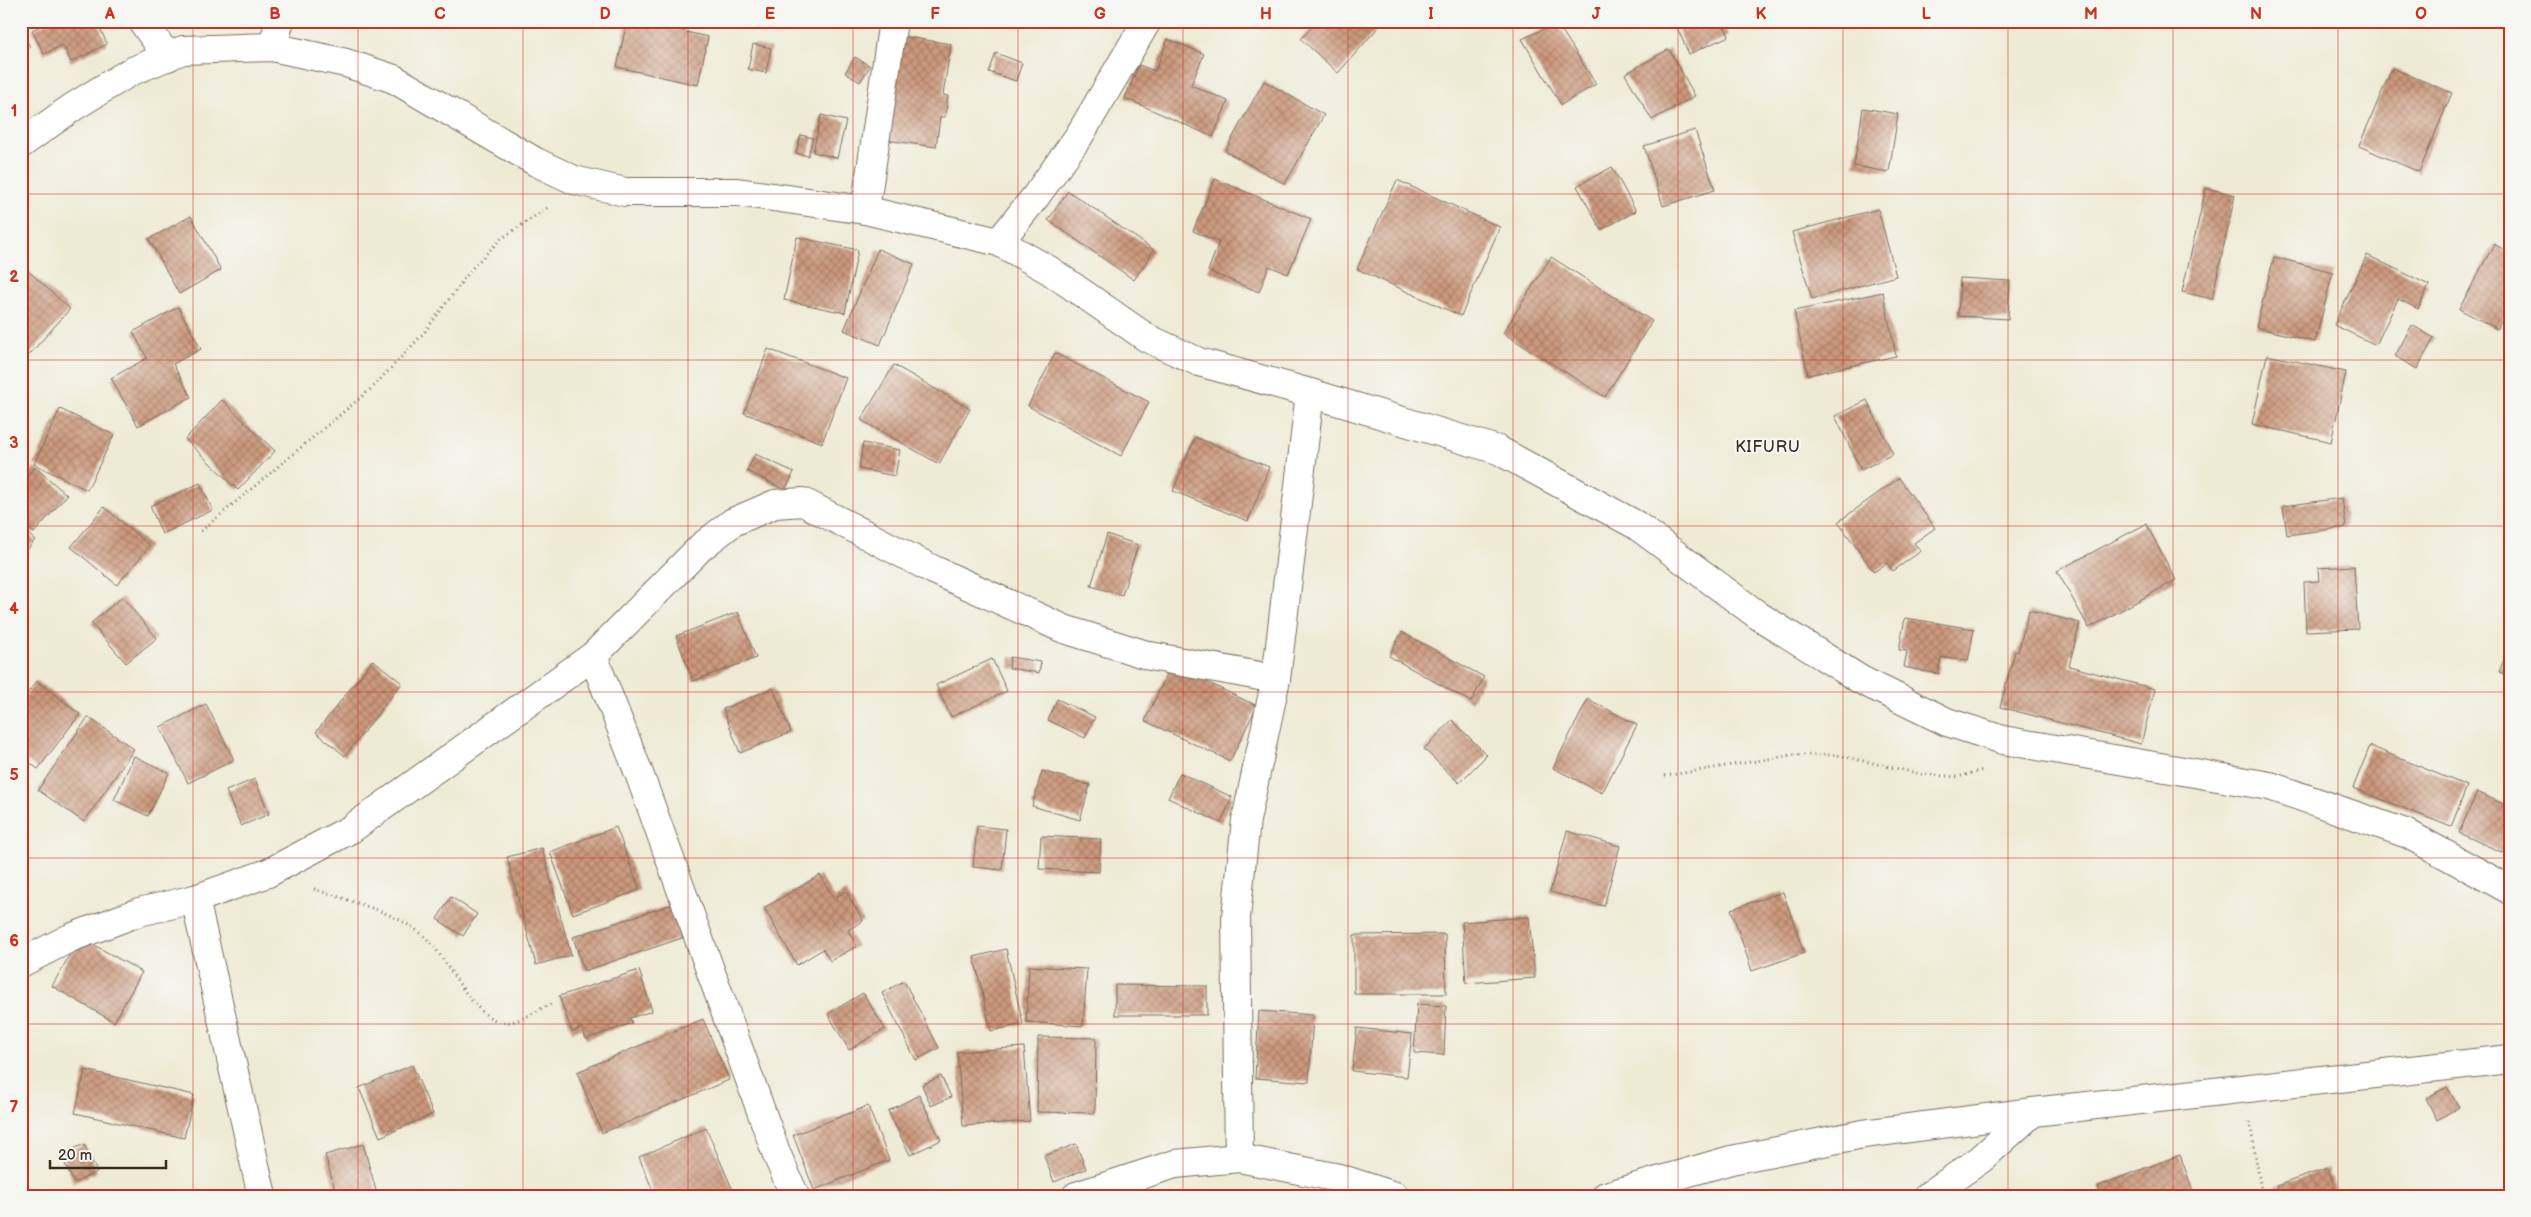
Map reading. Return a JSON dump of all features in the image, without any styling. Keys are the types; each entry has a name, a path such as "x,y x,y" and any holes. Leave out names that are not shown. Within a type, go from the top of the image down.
{"street":[{"path":"142,21 168,57"},
{"path":"272,47 280,21"},
{"path":"866,210 893,21"},
{"path":"999,242 1036,196 1079,136 1147,21"},
{"path":"21,144 73,107 130,72 183,50 272,47 346,62 394,79 536,162 574,180 625,192 737,192 866,210 999,242 1049,270 1147,338 1199,362 1310,393 1498,450 1636,525 1759,616 1861,680 1947,722 2003,740 2270,786 2408,834 2510,890"},
{"path":"1239,1158 1236,917 1246,820 1276,678 1310,393"},
{"path":"21,963 70,938 139,912 195,899 268,873 351,830 593,656 701,547 733,522 775,504 803,502 934,570 1064,630 1150,656 1276,678"},
{"path":"593,656 640,776 777,1155 795,1196"},
{"path":"195,899 262,1196"},
{"path":"1606,1196 1731,1160 1863,1134 2034,1112 2510,1059"},
{"path":"1928,1196 1981,1159 2034,1112"},
{"path":"1076,1196 1175,1164 1239,1158 1339,1178 1395,1196"}],"path":[{"path":"201,531 372,388 423,334 446,300 487,252 501,239 550,207 574,180"},
{"path":"1665,776 1793,755 1837,755 1921,774 1958,777 1986,769"},
{"path":"268,873 391,916 425,937 476,1005 490,1017 502,1022 516,1020 551,1004"},
{"path":"2245,1090 2262,1196"}],"building":[{"path":"51,21 97,21 107,44 71,62 63,45 44,54 32,30"},
{"path":"627,21 638,21 708,37 698,85 617,67"},
{"path":"724,21 737,21 736,25"},
{"path":"1313,21 1384,21 1338,73 1301,39 1315,24"},
{"path":"1679,21 1722,21 1729,36 1689,54 1675,23"},
{"path":"1557,23 1596,84 1561,105 1522,39"},
{"path":"21,30 30,47 21,52"},
{"path":"901,36 951,44 943,95 948,96 945,117 940,117 936,147 886,140"},
{"path":"1168,39 1204,54 1191,85 1228,101 1213,137 1125,98 1139,65 1155,71"},
{"path":"753,44 771,48 766,73 748,69"},
{"path":"1669,49 1695,96 1652,120 1625,74"},
{"path":"996,53 1022,63 1016,81 989,72"},
{"path":"855,57 870,66 860,82 845,73"},
{"path":"2392,68 2452,93 2419,172 2359,146"},
{"path":"1264,81 1324,115 1285,184 1225,151"},
{"path":"1863,108 1898,114 1889,172 1854,166"},
{"path":"821,115 846,121 837,158 813,152"},
{"path":"1695,130 1715,190 1663,206 1644,146"},
{"path":"801,135 813,138 808,156 796,153"},
{"path":"1612,167 1636,211 1601,230 1577,186"},
{"path":"1215,179 1311,219 1288,274 1269,266 1259,292 1208,271 1219,242 1193,231"},
{"path":"1397,180 1500,227 1461,316 1357,269"},
{"path":"2206,188 2235,195 2212,299 2182,292"},
{"path":"1068,191 1154,250 1134,280 1048,220"},
{"path":"1878,209 1896,276 1812,299 1792,232"},
{"path":"191,216 221,270 179,294 149,239"},
{"path":"797,237 858,250 845,313 784,300"},
{"path":"2494,244 2510,253 2510,306 2497,329 2459,309"},
{"path":"878,249 914,264 880,345 844,330"},
{"path":"2367,255 2429,285 2418,309 2398,299 2376,345 2334,325"},
{"path":"1551,257 1652,321 1605,397 1503,333"},
{"path":"2274,257 2333,272 2315,342 2256,327"},
{"path":"25,268 70,309 21,364 21,272"},
{"path":"1960,278 2010,281 2008,319 1958,316"},
{"path":"1883,292 1896,356 1808,375 1794,311"},
{"path":"178,307 201,349 173,364 191,397 138,426 111,378 147,358 133,332"},
{"path":"2412,325 2434,338 2417,369 2395,356"},
{"path":"768,349 846,378 822,443 744,413"},
{"path":"1055,353 1149,402 1121,456 1028,406"},
{"path":"2267,355 2346,372 2331,442 2252,424"},
{"path":"894,365 970,409 939,464 861,420"},
{"path":"222,400 275,451 238,490 185,439"},
{"path":"1867,400 1893,454 1861,470 1835,416"},
{"path":"60,409 114,435 87,490 34,464"},
{"path":"1195,437 1269,467 1248,521 1173,491"},
{"path":"863,443 900,450 895,476 859,469"},
{"path":"755,454 794,472 785,490 747,471"},
{"path":"35,467 67,495 34,533 21,522 21,482"},
{"path":"1899,478 1935,528 1914,543 1921,551 1893,571 1887,563 1874,572 1838,522"},
{"path":"200,483 213,510 162,534 150,506"},
{"path":"2342,498 2346,527 2287,535 2283,506"},
{"path":"104,507 150,546 117,585 71,547"},
{"path":"2146,524 2176,580 2089,628 2057,571"},
{"path":"21,528 35,540 21,558"},
{"path":"1107,534 1138,545 1122,595 1091,586"},
{"path":"2354,566 2358,629 2306,631 2304,582 2319,581 2318,568"},
{"path":"122,597 157,638 126,663 91,623"},
{"path":"2029,610 2080,623 2069,666 2155,689 2141,744 2000,707 2015,651 2018,652"},
{"path":"738,612 756,658 693,681 676,636"},
{"path":"1905,618 1974,629 1968,661 1941,657 1938,674 1904,667 1907,651 1899,650"},
{"path":"1402,632 1484,677 1471,702 1389,656"},
{"path":"2510,644 2510,676 2499,672"},
{"path":"1010,657 1041,662 1039,673 1009,668"},
{"path":"992,659 1007,691 951,717 936,685"},
{"path":"373,660 402,683 345,756 316,732"},
{"path":"1171,665 1257,706 1230,761 1145,721"},
{"path":"37,681 80,714 38,769 21,756 21,701"},
{"path":"773,688 791,732 740,753 723,709"},
{"path":"1057,699 1095,717 1085,738 1048,720"},
{"path":"1588,699 1637,725 1602,793 1553,768"},
{"path":"206,704 234,760 188,783 160,727"},
{"path":"88,717 134,749 84,822 38,790"},
{"path":"1452,720 1487,755 1459,783 1424,749"},
{"path":"2370,746 2467,786 2451,827 2353,788"},
{"path":"134,756 169,773 148,816 114,800"},
{"path":"1042,771 1090,785 1080,820 1032,806"},
{"path":"1180,773 1232,797 1221,823 1168,798"},
{"path":"255,779 269,814 241,826 226,791"},
{"path":"2477,792 2510,807 2510,856 2459,833"},
{"path":"977,826 1006,829 1002,870 973,867"},
{"path":"616,827 640,890 573,914 550,852"},
{"path":"1567,831 1620,846 1604,906 1550,892"},
{"path":"1041,836 1101,839 1099,872 1039,869"},
{"path":"542,848 571,955 536,965 507,857"},
{"path":"820,875 834,898 846,891 863,921 848,930 857,946 830,961 823,949 797,965 764,908"},
{"path":"1783,892 1804,953 1752,971 1731,909"},
{"path":"451,897 477,914 463,936 437,919"},
{"path":"679,902 691,935 584,971 573,937"},
{"path":"1529,917 1535,978 1466,983 1462,922"},
{"path":"1445,934 1446,994 1354,994 1354,935"},
{"path":"80,937 142,972 114,1022 52,986"},
{"path":"1006,949 1023,1024 991,1031 974,957"},
{"path":"1029,966 1087,969 1083,1026 1026,1022"},
{"path":"639,970 652,1011 630,1018 632,1023 586,1039 582,1028 572,1032 559,996"},
{"path":"904,981 939,1048 916,1060 882,993"},
{"path":"1115,985 1207,986 1207,1015 1115,1015"},
{"path":"863,993 885,1029 849,1050 828,1014"},
{"path":"1417,1004 1446,1006 1444,1055 1414,1053"},
{"path":"1259,1011 1313,1015 1309,1082 1255,1078"},
{"path":"703,1019 729,1080 602,1133 577,1072"},
{"path":"1357,1028 1412,1034 1407,1077 1352,1071"},
{"path":"1038,1037 1096,1038 1095,1113 1037,1112"},
{"path":"1024,1047 1030,1121 963,1126 957,1052"},
{"path":"412,1065 433,1114 380,1137 359,1088"},
{"path":"85,1070 194,1095 184,1138 75,1113"},
{"path":"941,1076 951,1097 931,1106 922,1085"},
{"path":"2447,1087 2459,1107 2437,1120 2426,1098"},
{"path":"919,1095 941,1140 910,1155 888,1111"},
{"path":"868,1106 889,1160 814,1190 793,1135"},
{"path":"706,1128 734,1193 726,1196 655,1196 639,1157"},
{"path":"84,1144 97,1172 74,1183 61,1155"},
{"path":"363,1144 377,1194 337,1196 325,1155"},
{"path":"1076,1144 1086,1169 1054,1182 1044,1156"},
{"path":"2180,1155 2195,1196 2102,1196 2098,1186"},
{"path":"2328,1168 2337,1196 2280,1196 2276,1186"}],"district":[{"name":"KIFURU","path":"1768,446"}]}
